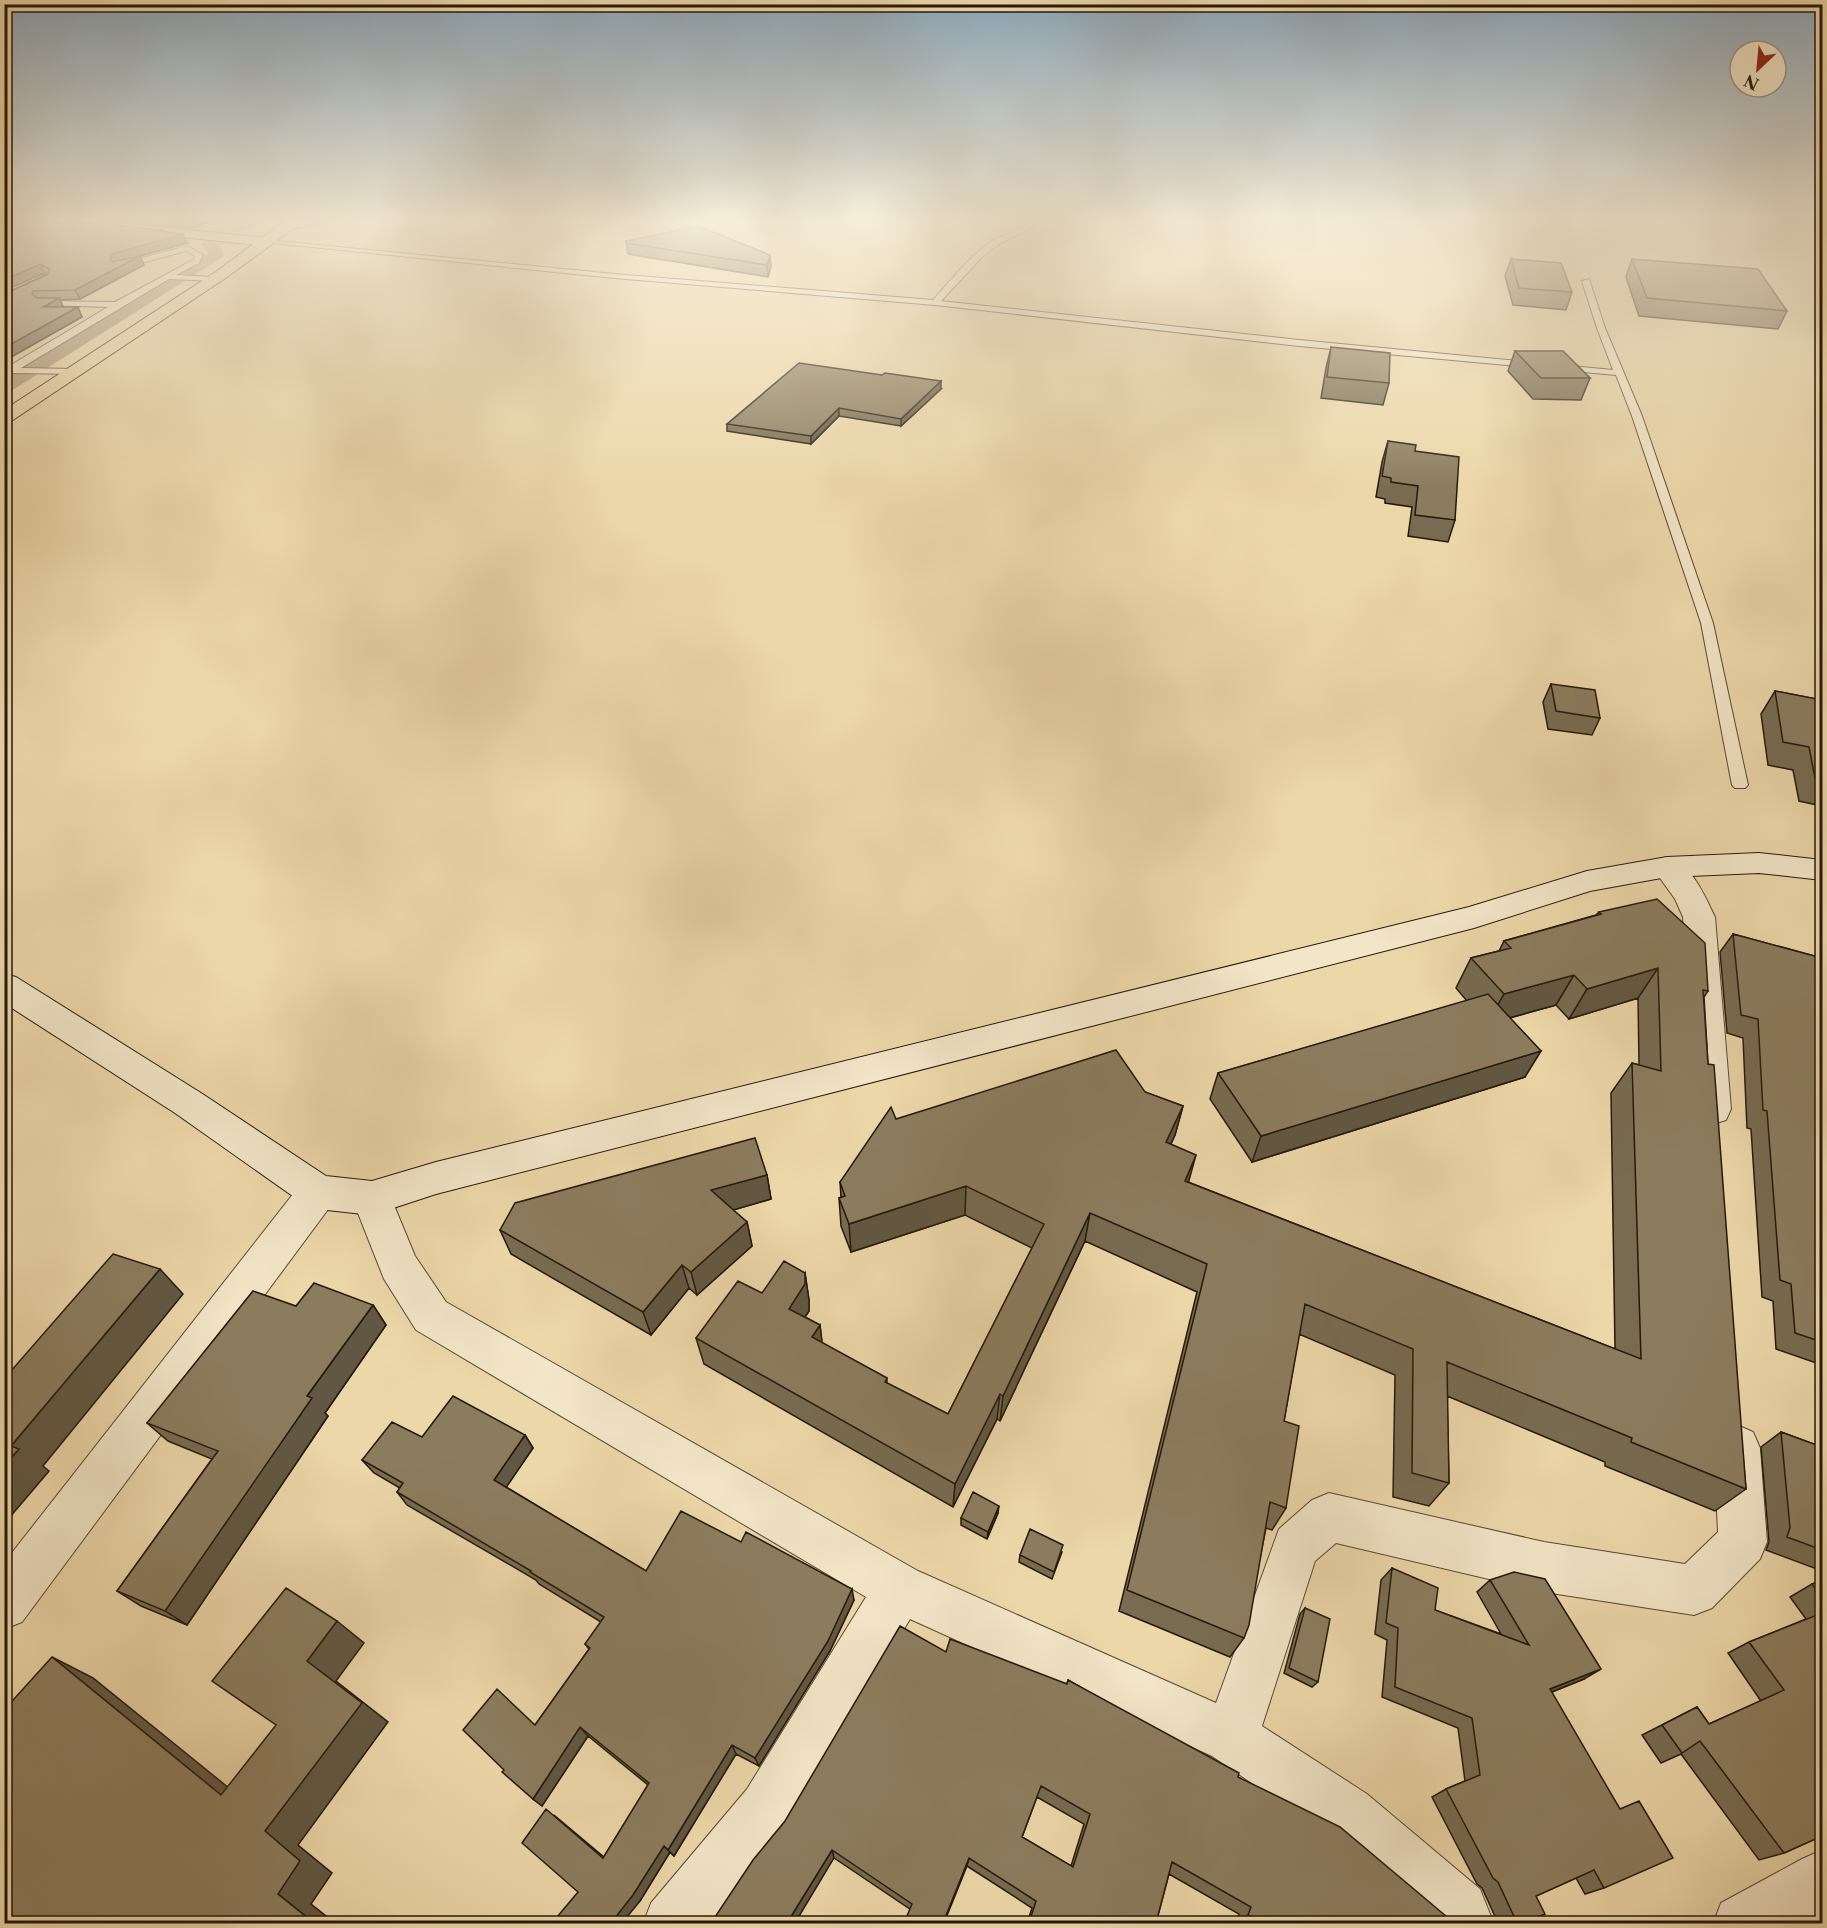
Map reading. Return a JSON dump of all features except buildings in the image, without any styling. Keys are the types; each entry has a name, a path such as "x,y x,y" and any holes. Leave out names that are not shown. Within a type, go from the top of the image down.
{"highway":[{"path":"4,418 171,308"}],"street":[{"path":"4,986 188,1103 318,1192 372,1198 436,1178 1474,917 1587,881 1667,867 1760,863 1822,870"},
{"path":"1667,867 1689,896 1699,917 1716,1153"},
{"path":"4,1604 318,1192"},
{"path":"372,1198 399,1266 431,1316 900,1589 1231,1737 1347,1814 1459,1910 1465,1923"},
{"path":"1231,1737 1296,1546 1329,1517 1544,1567 1694,1590 1743,1542 1734,1412"},
{"path":"672,1923 767,1809 900,1589"},
{"path":"1742,1923 1822,1880"}],"lane":[{"path":"8,371 112,308"},
{"path":"980,308 1299,343 1620,373"},
{"path":"1595,308 1637,416 1707,623 1740,784"},
{"path":"8,371 73,372"}],"waterway":[{"path":"4,387 131,308"}]}
